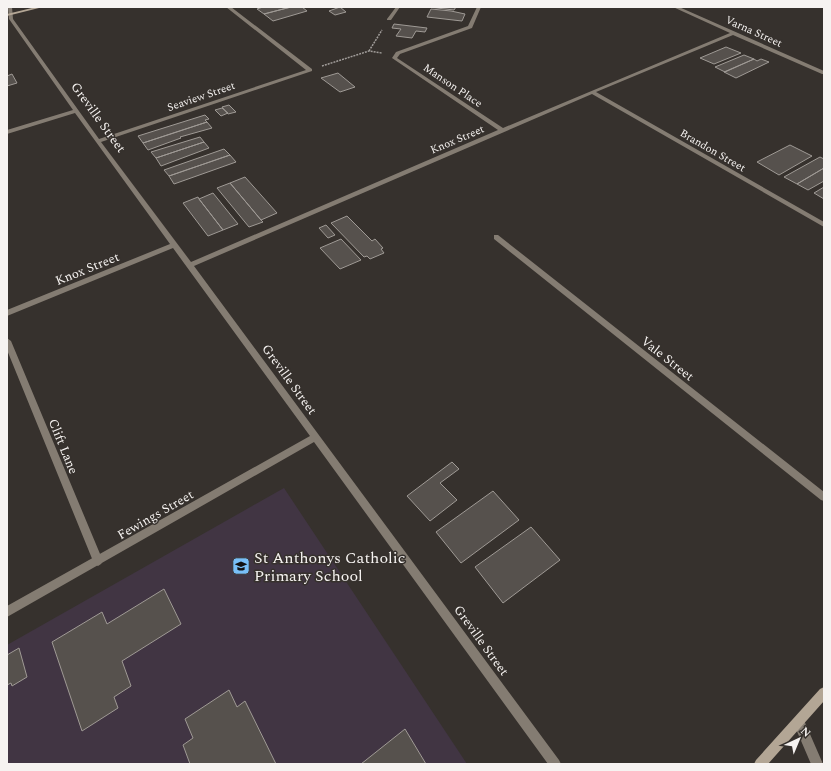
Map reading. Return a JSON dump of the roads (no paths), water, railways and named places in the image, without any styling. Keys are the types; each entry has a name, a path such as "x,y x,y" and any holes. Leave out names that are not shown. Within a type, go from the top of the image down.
{"main road":[{"path":"9,15 41,7"},
{"path":"760,764 824,693"}],"street":[{"name":"Greville Street","path":"10,7 9,15 11,19 76,111 555,764"},
{"name":"Seaview Street","path":"98,141 310,70 228,7"},
{"path":"389,19 398,7"},
{"name":"Manson Place","path":"479,7 470,27 397,55 394,58 503,131"},
{"name":"Varna Street","path":"678,7 824,73"},
{"name":"Knox Street","path":"190,265 733,33"},
{"name":"Brandon Street","path":"592,92 824,225"},
{"path":"7,132 76,111"},
{"name":"Vale Street","path":"496,237 824,497"},
{"name":"Knox Street","path":"7,313 175,245"},
{"name":"Clift Lane","path":"7,341 98,561"},
{"name":"Fewings Street","path":"7,612 316,437"},
{"path":"799,722 817,764"}],"place":[{"name":"St Anthonys Catholic Primary School","path":"241,566"}]}
